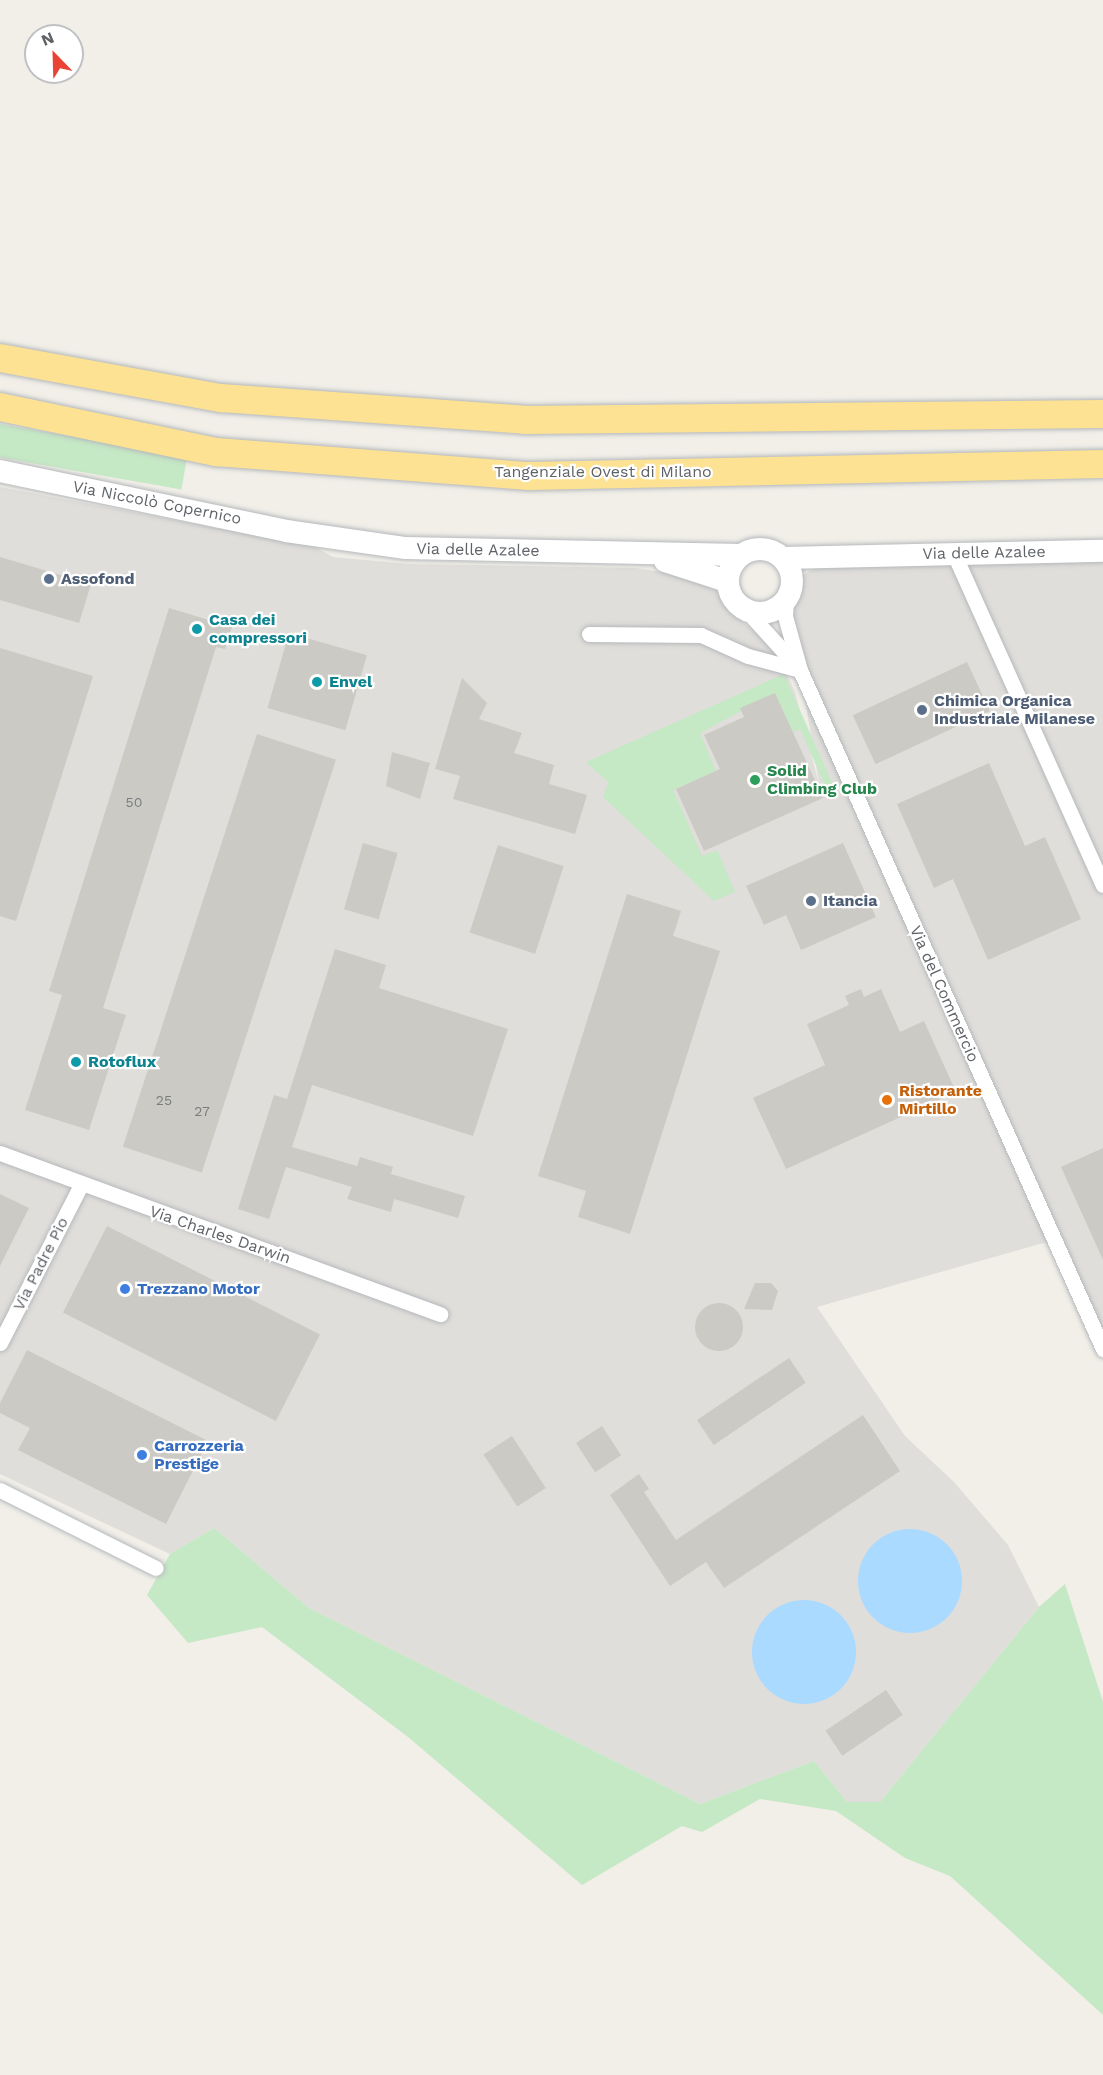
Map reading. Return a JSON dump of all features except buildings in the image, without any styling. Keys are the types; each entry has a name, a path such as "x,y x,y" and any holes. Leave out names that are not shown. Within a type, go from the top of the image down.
{"highway":[{"path":"0,358 220,398 525,420 1103,414"},
{"name":"Tangenziale Ovest di Milano","path":"0,407 216,452 529,476 1103,464"}],"street":[{"name":"Via Niccolò Copernico","path":"0,471 313,535"},
{"name":"Via delle Azalee","path":"313,535 406,548 740,555"},
{"path":"760,548 788,566 786,601 767,613 746,610 732,598 727,581 740,555 760,548"},
{"name":"Via delle Azalee","path":"788,566 864,555 1103,551"},
{"name":"Via delle Azalee","path":"644,554 727,581"},
{"path":"954,554 1103,885"},
{"name":"Via del Commercio","path":"786,601 788,631 800,670 1103,1349"},
{"name":"Via del Commercio","path":"746,610 800,670"},
{"path":"589,634 701,634 748,656 800,670"},
{"name":"Via Charles Darwin","path":"0,1153 81,1185 441,1314"},
{"name":"Via Padre Pio","path":"0,1343 81,1185"},
{"path":"0,1490 156,1568"}],"shaded area":[{"path":"0,487 315,547 333,557 408,564 636,568 686,576 716,591 741,621 774,647 795,692 819,784 792,621 793,581 837,555 1103,551 1103,1349 1054,1240 817,1307 905,1436 954,1482 1008,1545 1039,1607 880,1802 847,1802 814,1761 700,1804 309,1608 214,1528 170,1554 0,1474"}],"green space":[{"path":"0,424 187,457 181,489 0,458"},
{"path":"784,674 834,787 827,790 800,729 793,732 775,693 700,733 716,771 673,790 702,856 717,850 735,892 714,901 603,797 608,782 586,762"},
{"path":"214,1528 309,1608 700,1804 814,1761 847,1802 880,1802 1039,1607 1065,1584 1103,1702 1103,2015 950,1876 905,1858 836,1811 760,1799 702,1832 682,1826 582,1885 408,1737 262,1627 188,1643 147,1595 170,1554"}],"water":[{"path":"910,1529 930,1533 947,1544 958,1561 962,1581 958,1601 947,1618 930,1629 910,1633 890,1629 873,1618 862,1601 858,1581 862,1561 873,1544 890,1533"},
{"path":"804,1600 824,1603 841,1615 853,1632 856,1652 853,1672 841,1689 824,1701 804,1704 784,1701 767,1689 755,1672 752,1652 755,1632 767,1615 784,1603"}],"place":[{"name":"Assofond","path":"49,579"},
{"name":"Casa dei compressori","path":"197,629"},
{"name":"Envel","path":"317,682"},
{"name":"Chimica Organica Industriale Milanese","path":"922,710"},
{"name":"Solid Climbing Club","path":"755,780"},
{"name":"Itancia","path":"811,901"},
{"name":"Rotoflux","path":"76,1062"},
{"name":"Ristorante Mirtillo","path":"887,1100"},
{"name":"Trezzano Motor","path":"125,1289"},
{"name":"Carrozzeria Prestige","path":"142,1455"}]}
